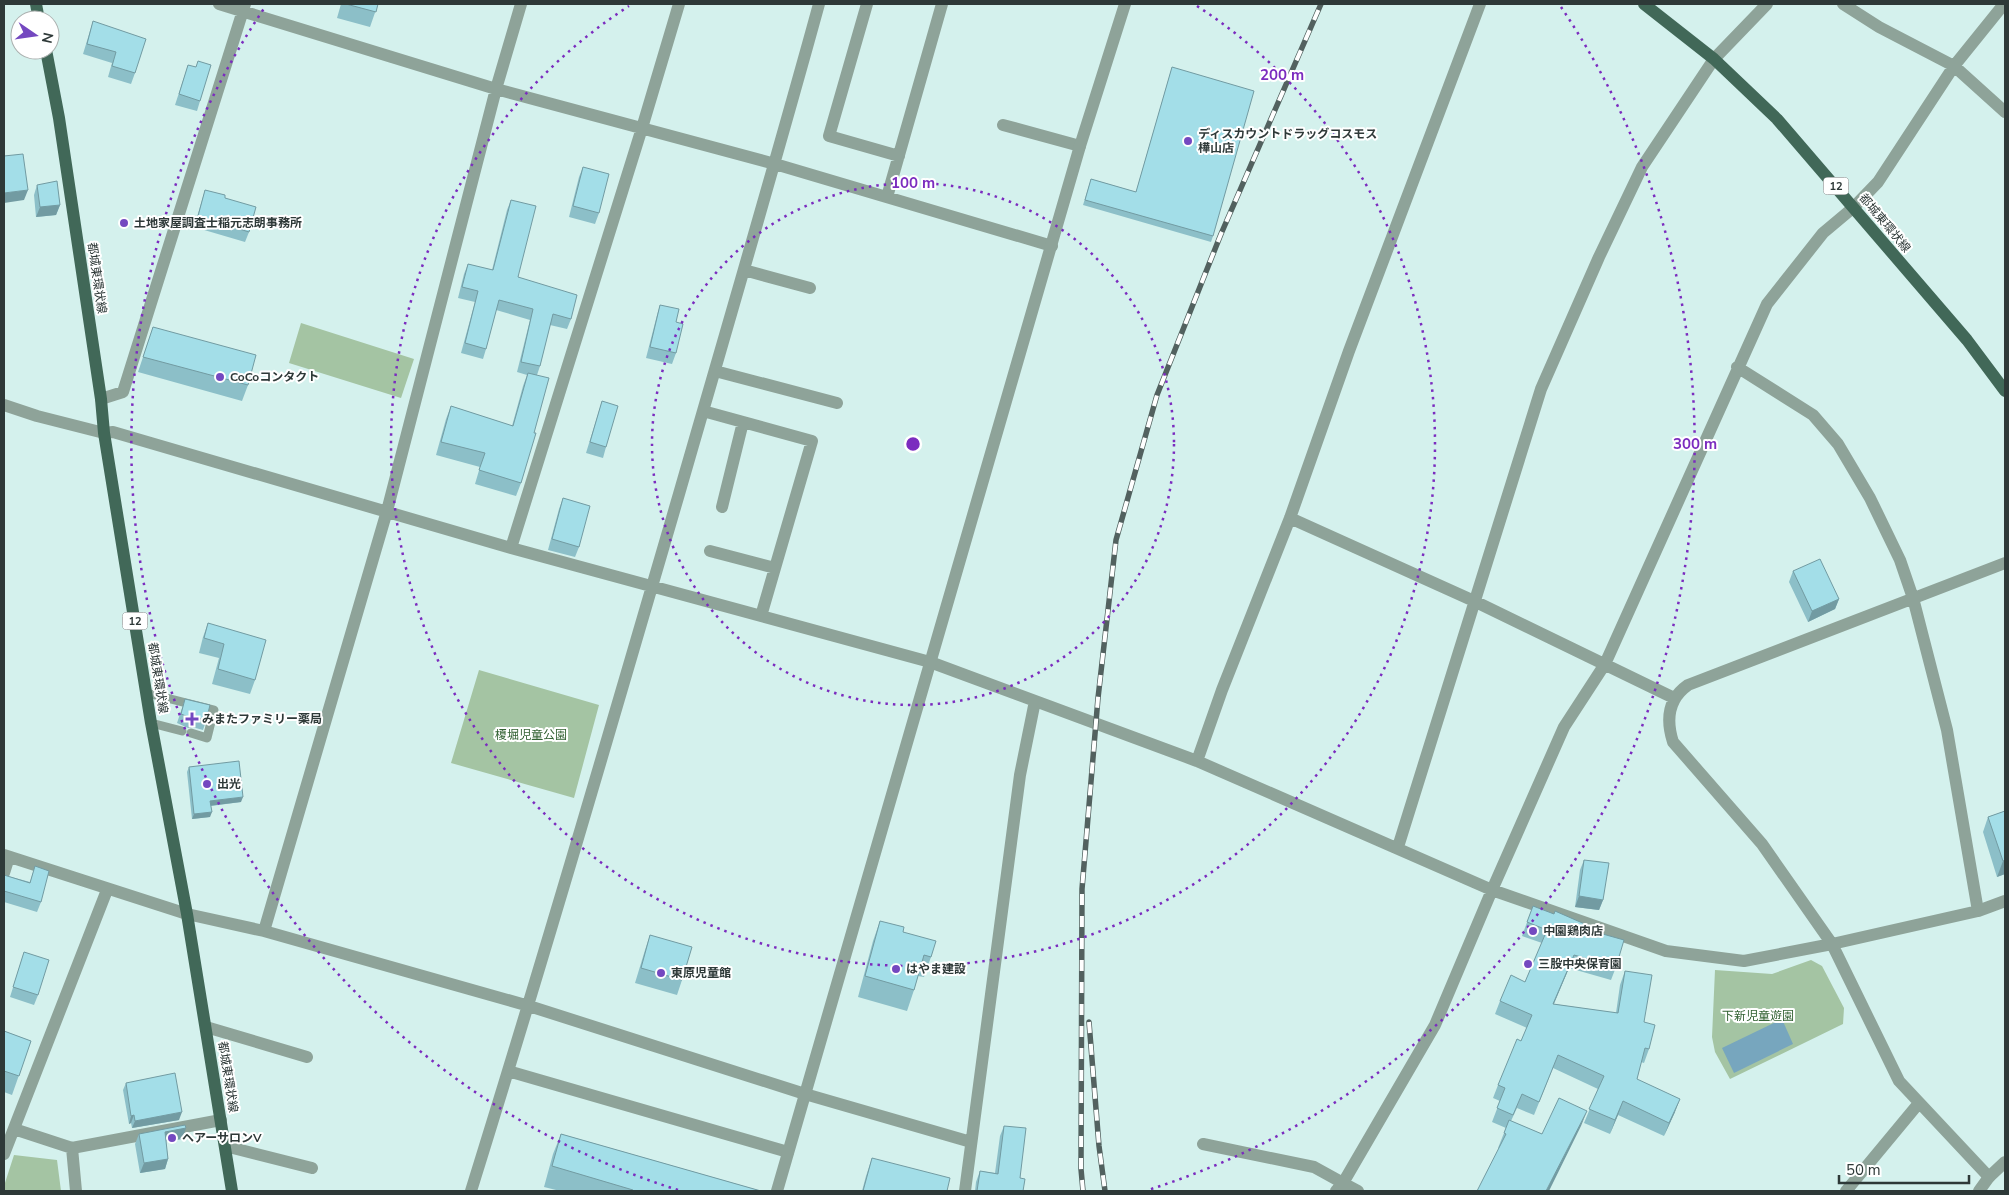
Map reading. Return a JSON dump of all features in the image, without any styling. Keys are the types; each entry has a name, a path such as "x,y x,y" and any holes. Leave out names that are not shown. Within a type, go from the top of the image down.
{"main road":[{"name":"都城東環状線","path":"1644,4 1714,59 1778,119 1967,340 2005,391"},
{"name":"都城東環状線","path":"48,60 60,118 101,399 104,433 151,723 187,914 232,1191"}],"street":[{"path":"219,4 244,7 496,89 775,164 1052,246"},
{"path":"264,932 387,511 496,89 521,4"},
{"path":"511,548 679,4"},
{"path":"471,1191 528,1006 652,586 775,164 819,4"},
{"path":"867,4 829,136 899,156"},
{"path":"887,198 942,4"},
{"path":"777,1191 1080,146 1125,4"},
{"path":"1198,761 1222,690 1290,518 1349,351 1480,4"},
{"path":"1398,848 1541,389 1598,257 1642,167 1714,59 1767,4"},
{"path":"1843,4 1879,27 1954,66 2005,112"},
{"path":"1340,1187 1436,1025 1492,890 1564,728 1605,664 1737,367 1767,304 1823,233 1854,207 1878,182 1954,66 2004,4"},
{"path":"101,399 124,392 244,7"},
{"path":"1003,125 1080,146"},
{"path":"744,270 810,288"},
{"path":"1737,367 1813,415 1838,444 1870,498 1900,560 1913,598 1948,730 1978,911"},
{"path":"715,371 837,403"},
{"path":"4,406 104,433 114,432 511,548 930,662 1198,761 1492,890 1666,951 1744,961 1832,944 1978,911 2005,901"},
{"path":"703,411 812,441 761,616"},
{"path":"722,507 743,422"},
{"path":"1290,518 1474,600 1674,698"},
{"path":"710,551 775,568"},
{"path":"1989,1177 1899,1082 1832,944 1762,844 1673,742 1669,730 1669,716 1674,698 1679,691 1688,685 2005,563"},
{"path":"965,1191 1020,775 1035,701"},
{"path":"4,873 7,856 107,890 187,914 264,932 528,1006 805,1094 971,1142"},
{"path":"4,1154 107,890"},
{"path":"206,1027 307,1057"},
{"path":"508,1071 788,1152"},
{"path":"1846,1191 1918,1102"},
{"path":"14,1129 72,1148 221,1120"},
{"path":"1203,1144 1314,1167 1340,1187 1358,1191"},
{"path":"225,1146 312,1168"},
{"path":"72,1148 76,1191"},
{"path":"1979,1191 1989,1177 2005,1162"}],"lane":[{"path":"147,693 214,710 207,738 151,723"}],"green space":[{"path":"301,323 414,359 401,398 289,363"},
{"name":"榎堀児童公園","path":"479,670 599,705 574,798 451,763"},
{"name":"下新児童遊園","path":"1811,960 1822,966 1844,1008 1843,1024 1730,1079 1715,1052 1712,1037 1715,970 1772,974"},
{"path":"14,1155 57,1160 61,1191 4,1191"}],"water":[{"path":"1782,1019 1793,1044 1734,1073 1722,1048"}],"building":[{"path":"346,4 378,4 376,12"},
{"path":"93,21 146,39 135,73 112,66 116,52 87,44"},
{"path":"198,61 211,65 200,101 179,94 188,65 196,67"},
{"path":"1172,67 1254,91 1213,236 1085,200 1091,179 1136,192"},
{"path":"23,154 28,190 4,193 4,156"},
{"path":"583,167 609,174 599,213 573,206"},
{"path":"57,181 60,205 40,207 37,185"},
{"path":"205,190 225,195 225,198 256,207 249,232 198,216"},
{"path":"511,200 536,206 518,277 577,295 571,319 553,314 540,366 521,362 533,309 499,300 486,349 465,343 478,291 462,287 468,264 493,270"},
{"path":"660,305 679,309 676,322 683,324 676,353 650,347"},
{"path":"153,327 256,355 248,385 143,357"},
{"path":"528,373 549,378 534,433 536,433 521,483 479,470 485,453 441,442 451,406 513,426"},
{"path":"602,401 618,406 606,447 590,442"},
{"path":"563,498 590,506 579,547 552,539"},
{"path":"1820,559 1839,599 1812,611 1793,571"},
{"path":"208,623 266,640 255,680 218,669 224,644 204,638"},
{"path":"185,699 210,705 206,721 181,714"},
{"path":"239,761 243,797 210,801 212,812 194,814 189,767"},
{"path":"2005,811 2005,860 2003,861 1988,817"},
{"path":"1584,860 1609,863 1603,900 1579,896"},
{"path":"35,866 49,871 41,902 4,891 4,875 30,883"},
{"path":"1533,906 1554,914 1555,911 1587,925 1585,929 1624,940 1616,967 1574,955 1553,1004 1618,1013 1625,971 1652,975 1644,1022 1655,1025 1649,1049 1645,1048 1637,1079 1680,1099 1669,1123 1623,1101 1615,1120 1589,1109 1604,1076 1558,1055 1539,1102 1522,1094 1513,1115 1497,1108 1505,1088 1498,1085 1517,1039 1521,1041 1532,1015 1500,1001 1511,975 1525,982 1547,930 1527,922"},
{"path":"880,921 904,927 903,932 936,941 931,957 924,955 914,990 865,976"},
{"path":"650,935 692,947 682,980 641,968"},
{"path":"24,952 49,960 38,995 13,987"},
{"path":"4,1031 31,1041 19,1076 4,1071"},
{"path":"175,1073 182,1112 135,1121 134,1115 131,1116 126,1083"},
{"path":"1559,1098 1587,1111 1546,1191 1477,1191 1506,1134 1504,1133 1509,1120 1542,1134"},
{"path":"185,1125 186,1128 165,1132 168,1159 144,1163 139,1134"},
{"path":"1004,1126 1026,1128 1020,1178 1025,1179 1023,1191 977,1191 980,1171 998,1174"},
{"path":"561,1134 761,1191 633,1191 552,1166"},
{"path":"872,1158 950,1178 947,1191 863,1191"}],"railway":[{"path":"1083,1191 1081,1169 1082,889 1098,698 1116,540 1157,395 1221,234 1321,4"},
{"path":"1089,1022 1099,1146 1105,1191"}],"place":[{"name":"ディスカウントドラッグコスモス 樺山店","path":"1188,141"},
{"name":"土地家屋調査士稲元志朗事務所","path":"124,223"},
{"name":"CoCoコンタクト","path":"220,377"},
{"name":"みまたファミリー薬局","path":"192,719"},
{"name":"出光","path":"207,784"},
{"name":"中園鶏肉店","path":"1533,931"},
{"name":"三股中央保育園","path":"1528,964"},
{"name":"はやま建設","path":"896,969"},
{"name":"東原児童館","path":"661,973"},
{"name":"ヘアーサロンV","path":"172,1138"}]}
